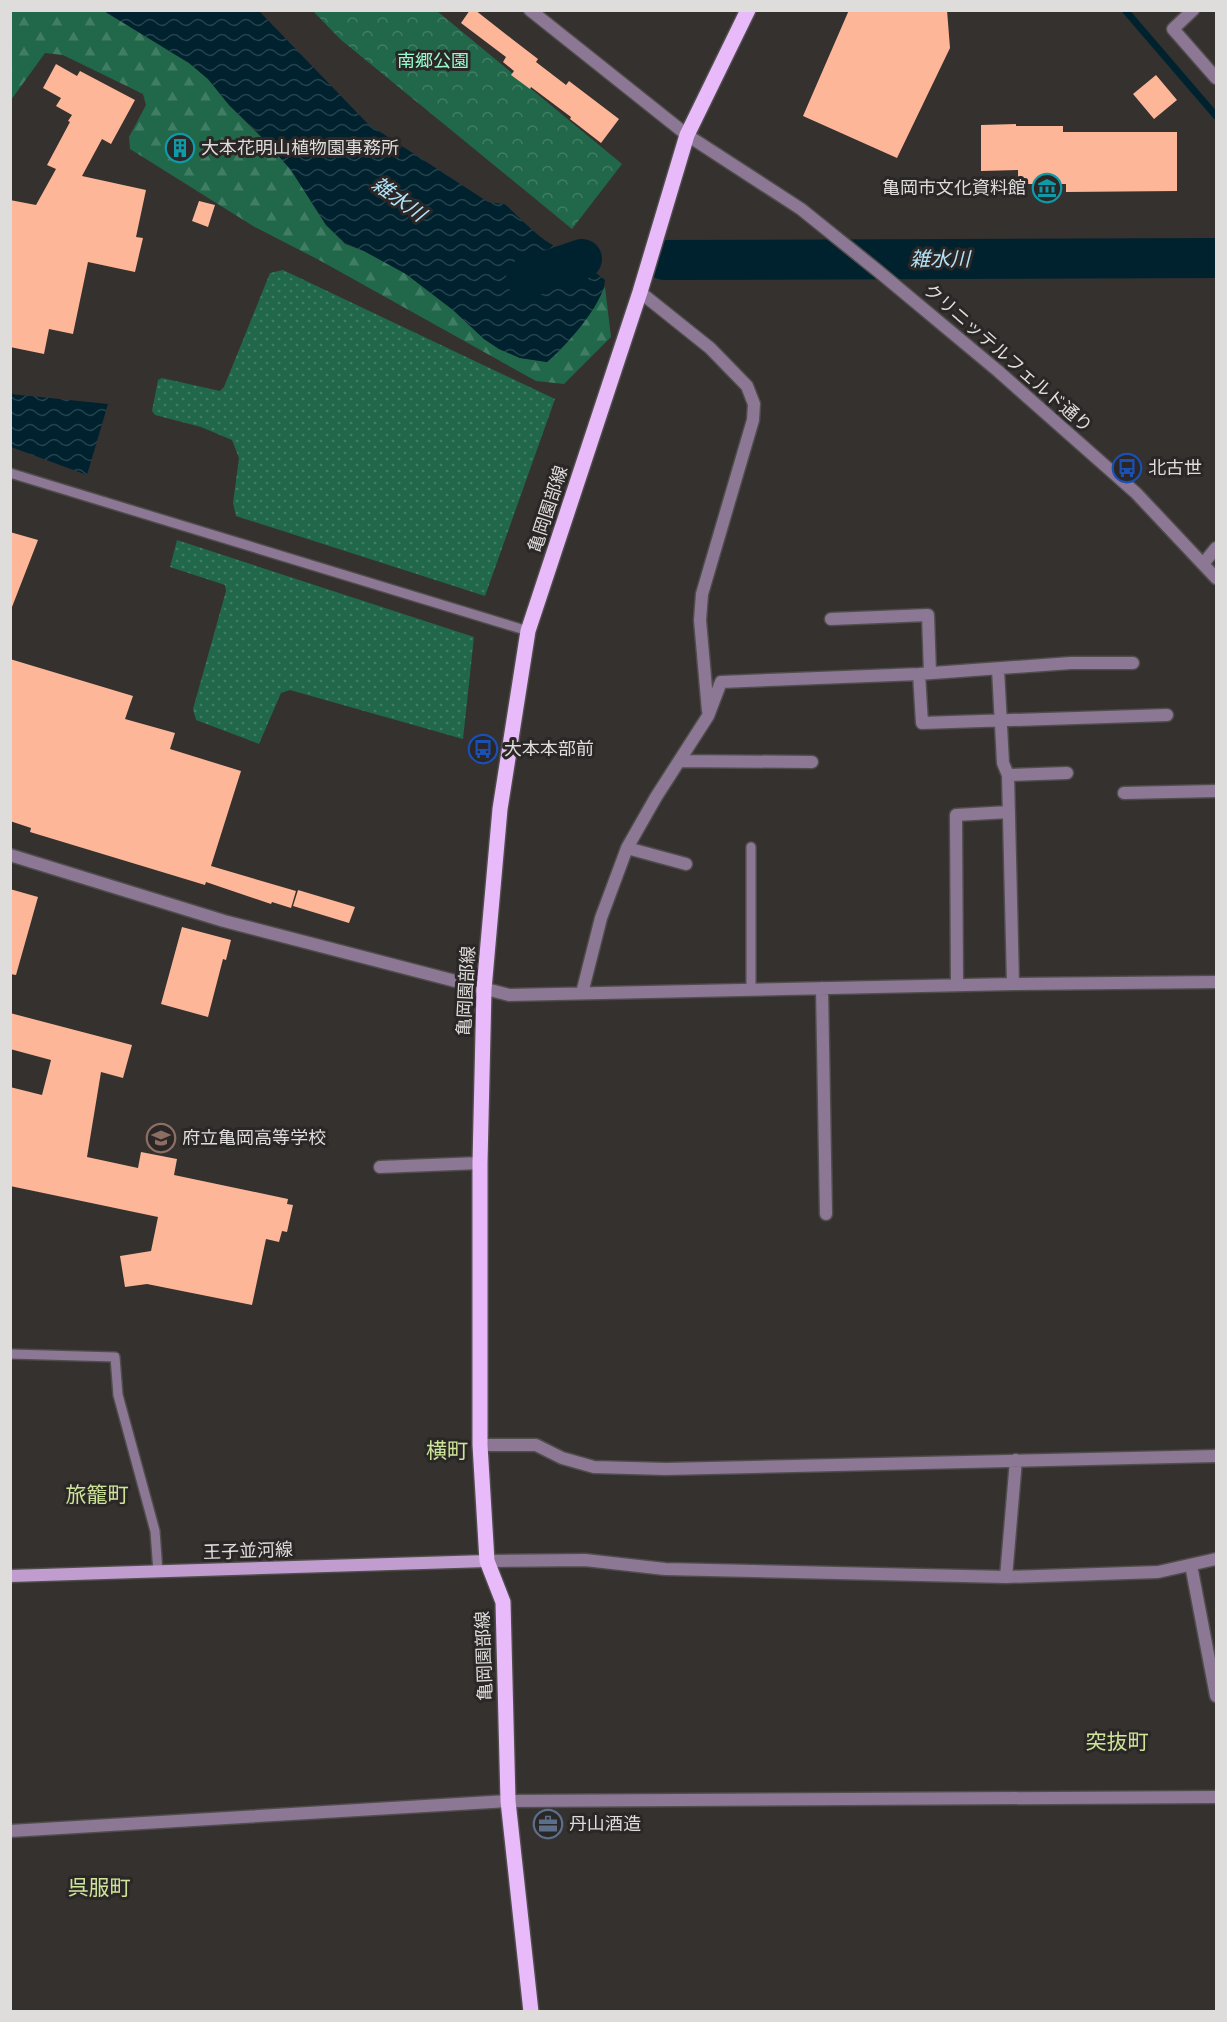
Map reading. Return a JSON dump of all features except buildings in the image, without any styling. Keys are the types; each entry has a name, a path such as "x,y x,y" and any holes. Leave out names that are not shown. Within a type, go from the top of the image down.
{"main road":[{"name":"亀岡園部線","path":"531,2012 508,1801 503,1602 487,1561 480,1445 480,1163 484,989 500,809 528,631 640,292 687,135 748,10"},
{"name":"王子並河線","path":"10,1576 487,1561"}],"street":[{"name":"クリニッテルフェルド通り","path":"530,10 687,135 801,209 998,370 1136,493 1216,578"},
{"path":"1193,10 1173,29 1216,78"},
{"path":"640,292 710,348 747,386 754,404 753,420 702,594 700,620 708,716"},
{"path":"1203,564 1216,548"},
{"path":"831,619 928,615 922,723 1167,715"},
{"path":"582,993 601,918 627,848 708,716 721,682 998,669 1071,663 1133,663"},
{"path":"998,669 1004,763 1008,775 1013,984"},
{"path":"679,761 812,762"},
{"path":"1008,775 1067,773"},
{"path":"1124,793 1216,791"},
{"path":"957,985 956,815 1009,812"},
{"path":"627,848 686,864"},
{"path":"10,855 224,921 509,995 1216,982"},
{"path":"822,988 826,1214"},
{"path":"380,1167 480,1163"},
{"path":"480,1445 536,1445 562,1458 594,1467 666,1469 1216,1456"},
{"path":"1006,1577 1016,1460"},
{"path":"487,1561 585,1560 665,1569 1006,1577 1158,1572 1216,1559"},
{"path":"1191,1565 1216,1696"},
{"path":"10,1831 508,1801 1216,1797"}],"lane":[{"path":"10,473 528,631"},
{"path":"751,847 751,990"},
{"path":"10,1354 115,1357 118,1395 155,1531 158,1572"}],"green space":[{"path":"11,11 104,11 189,63 208,79 229,105 275,151 291,170 326,225 345,244 364,251 406,274 499,349 520,358 547,362 572,336 605,287 611,337 564,384 536,381 319,260 253,226 130,149 129,137 146,105 143,94 63,55 45,53 11,100"},
{"name":"南郷公園","path":"313,11 437,11 622,164 572,229 340,39"},
{"path":"283,270 555,399 485,596 236,516 233,503 239,458 232,440 201,427 155,415 152,411 158,380 162,378 220,391 224,387 270,273"},
{"path":"177,540 474,637 463,739 290,690 281,693 259,744 196,720 193,709 226,591 225,585 170,567"}],"water":[{"path":"104,11 259,11 368,124 488,202 504,204 546,241 605,280 603,290 591,313 573,336 547,362 520,358 499,349 406,274 345,243 326,225 291,170 229,105 208,79 189,63"},
{"path":"11,394 108,404 87,475 11,447"}],"waterway":[{"path":"1125,10 1216,116"},
{"name":"雑水川","path":"664,260 1216,258"},
{"name":"雑水川","path":"526,278 582,259"}],"place":[{"name":"大本花明山植物園事務所","path":"180,148"},
{"name":"亀岡市文化資料館","path":"1047,188"},
{"name":"北古世","path":"1127,468"},
{"name":"大本本部前","path":"483,749"},
{"name":"府立亀岡高等学校","path":"161,1138"},
{"name":"丹山酒造","path":"548,1824"}],"district":[{"name":"横町","path":"447,1451"},
{"name":"旅籠町","path":"97,1495"},
{"name":"突抜町","path":"1117,1742"},
{"name":"呉服町","path":"99,1888"}]}
